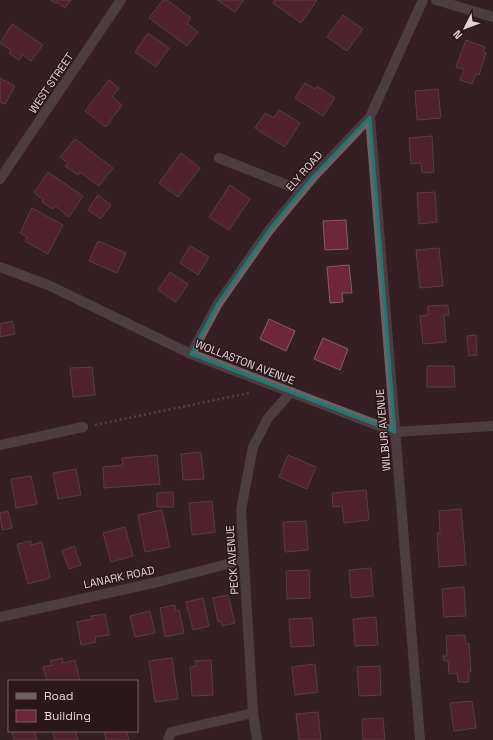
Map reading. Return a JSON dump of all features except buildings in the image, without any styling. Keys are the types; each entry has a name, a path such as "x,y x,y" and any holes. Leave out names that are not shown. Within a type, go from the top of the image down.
{"street":[{"name":"WEST STREET","path":"0,179 121,0"},
{"name":"ELY ROAD","path":"191,354 216,305 270,229 302,191 370,117 423,0"},
{"path":"436,0 493,17"},
{"name":"WILBUR AVENUE","path":"370,117 420,740"},
{"path":"219,158 302,191"},
{"name":"WOLLASTON AVENUE","path":"0,267 48,285 191,354 395,432 493,426"},
{"name":"PECK AVENUE","path":"257,740 253,713 241,510 253,447 268,418 291,392"},
{"path":"0,445 83,427"},
{"name":"LANARK ROAD","path":"0,617 243,560"},
{"path":"168,740 171,732 253,713"}],"path":[{"path":"83,427 277,387"}],"highlighted area":[{"path":"370,117 395,432 191,354 217,305 270,229 313,177"}]}
